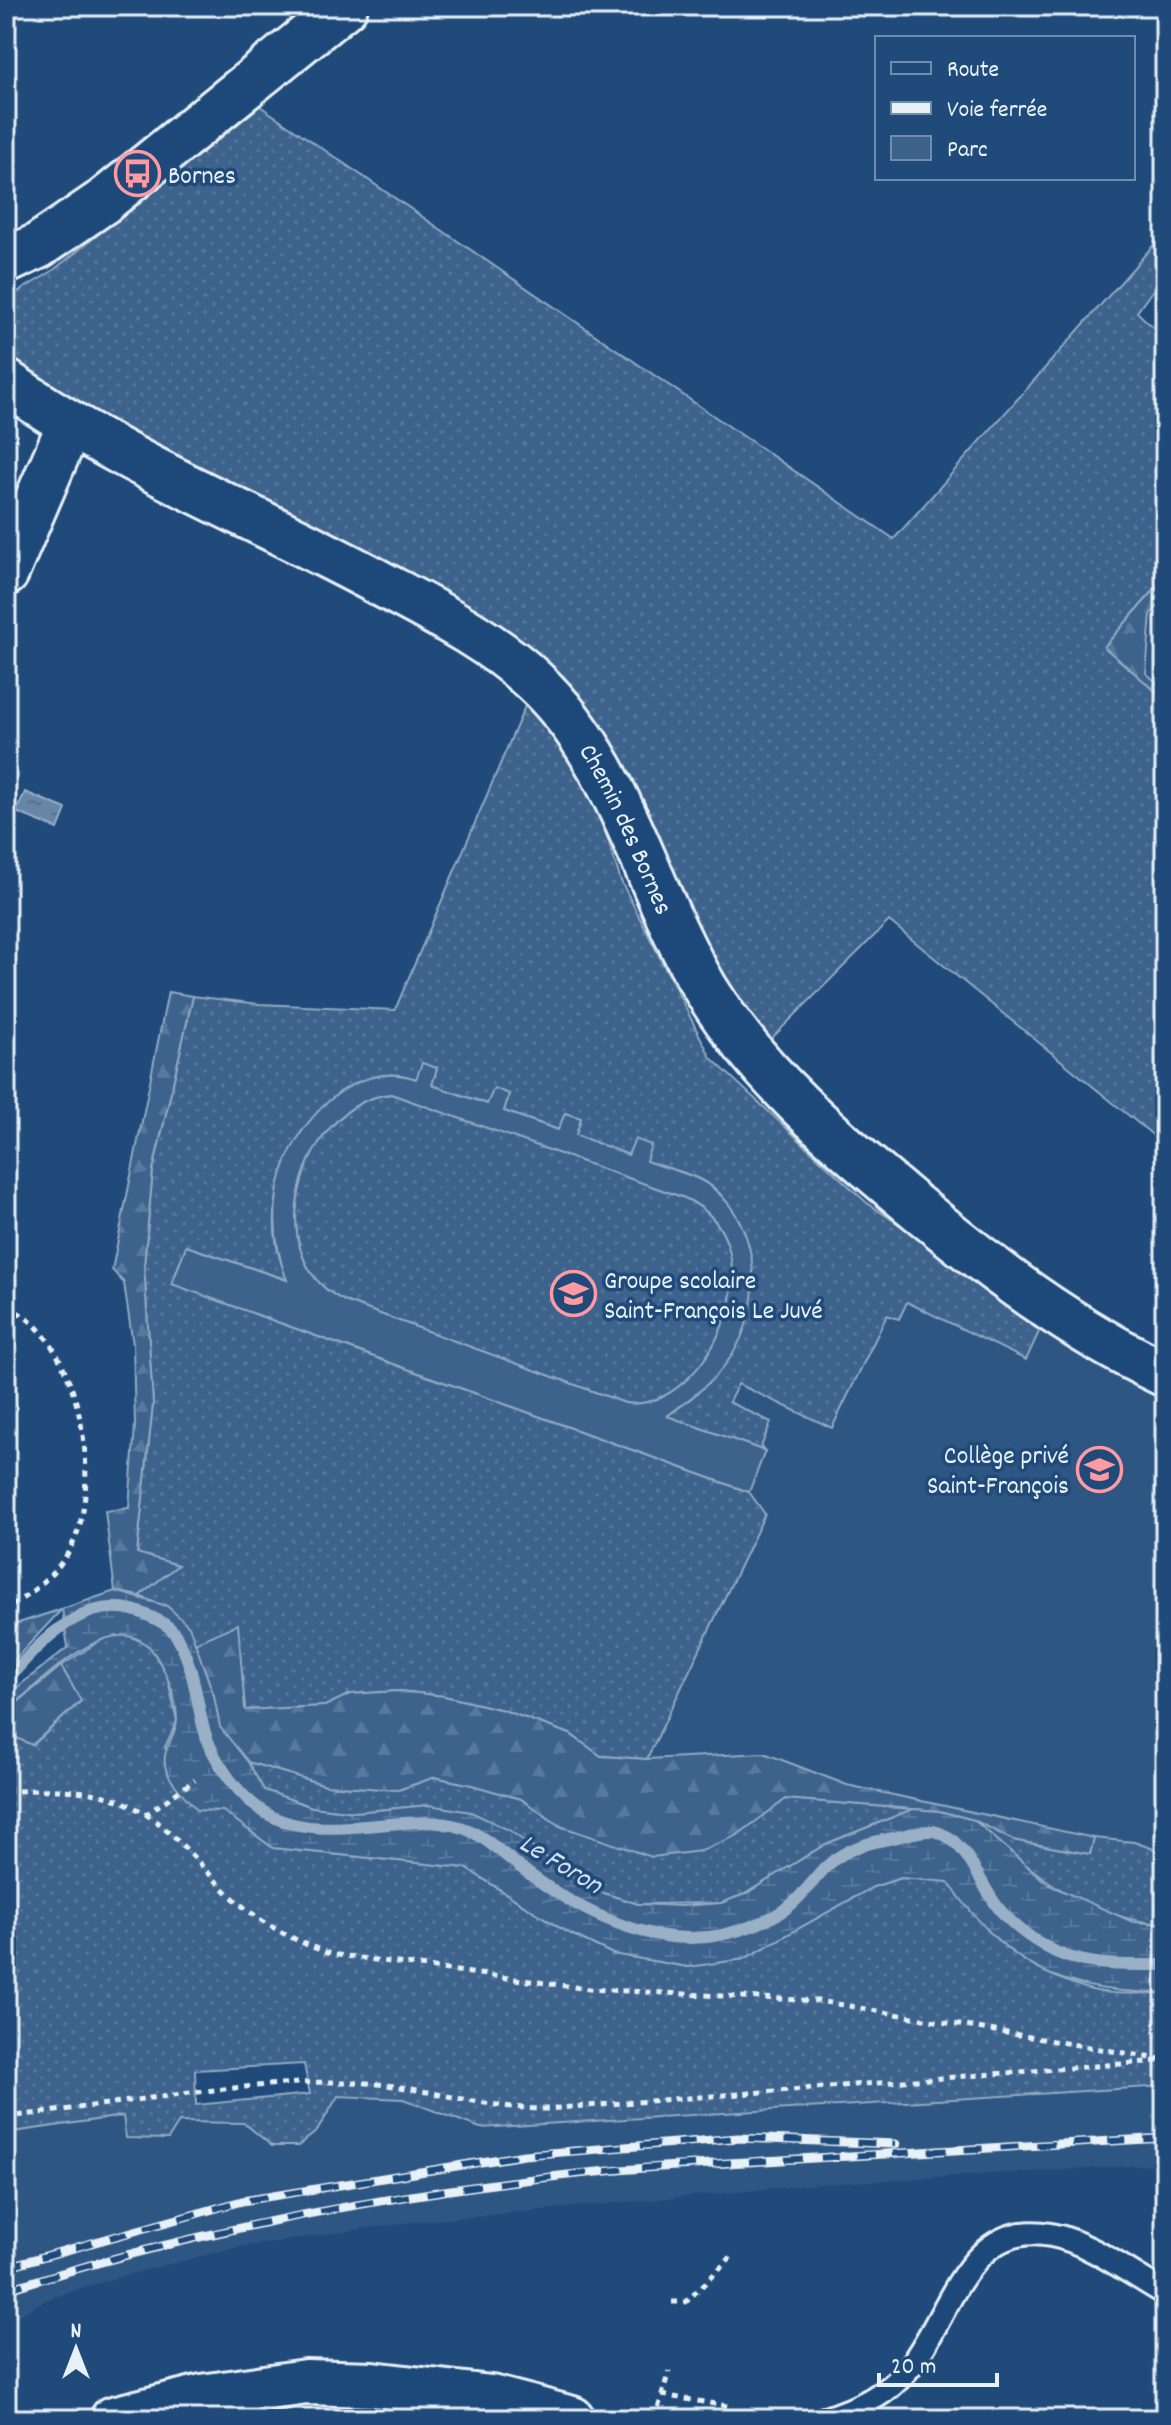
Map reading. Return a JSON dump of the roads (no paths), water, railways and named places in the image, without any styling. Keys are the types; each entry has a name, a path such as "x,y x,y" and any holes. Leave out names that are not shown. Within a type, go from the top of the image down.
{"street":[{"path":"6,261 38,246 104,201 345,6"},
{"name":"Chemin des Bornes","path":"6,382 69,426 419,604 498,652 532,679 582,737 608,783 672,928 705,988 738,1036 779,1085 823,1130 1015,1287 1097,1340 1165,1374"},
{"path":"6,573 69,426"},
{"path":"113,2419 276,2384 337,2382 514,2401 572,2419"},
{"path":"382,2386 466,2419"}],"lane":[{"path":"824,2419 863,2404 896,2382 932,2334 962,2275 974,2259 1004,2240 1036,2233 1072,2241 1165,2293"}],"water":[{"path":"25,792 66,809 58,829 16,812"}],"waterway":[{"name":"Le Foron","path":"6,1681 35,1649 68,1622 106,1608 127,1609 149,1616 175,1633 190,1669 207,1739 220,1765 238,1790 260,1809 293,1824 342,1828 419,1822 463,1828 488,1842 548,1887 594,1913 644,1932 696,1938 738,1931 779,1913 798,1898 826,1867 851,1850 879,1841 933,1831 955,1843 1001,1911 1022,1931 1046,1947 1089,1962 1165,1965"}],"railway":[{"path":"6,2267 242,2201 524,2155 738,2138 896,2144"},
{"path":"6,2290 214,2234 354,2205 497,2184 654,2167 1165,2138"}],"place":[{"name":"Bornes","path":"137,174"},
{"name":"Groupe scolaire Saint-François Le Juvé","path":"573,1294"},
{"name":"Collège privé Saint-François","path":"1100,1469"}]}
